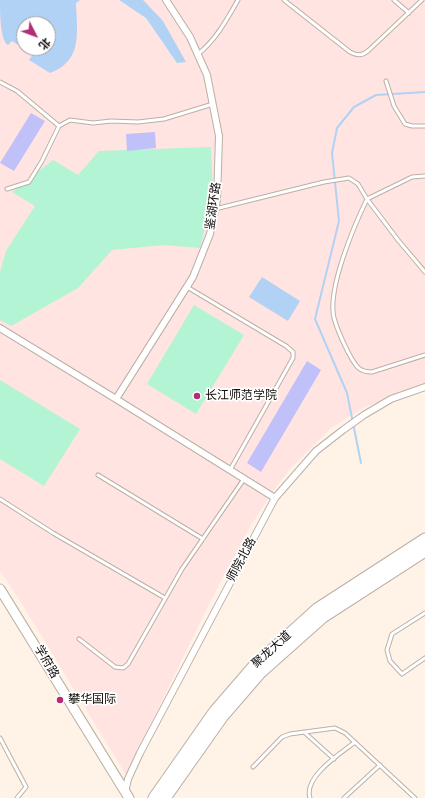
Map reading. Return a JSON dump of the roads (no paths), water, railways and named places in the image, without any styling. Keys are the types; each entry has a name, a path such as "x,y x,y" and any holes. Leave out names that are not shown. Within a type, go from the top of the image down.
{"highway":[{"name":"聚龙大道","path":"154,798 214,711 253,667 317,609 425,539"},
{"name":"聚龙大道","path":"165,798 222,716 260,674 323,617 425,551"}],"street":[{"name":"鉴湖环路","path":"116,399 193,277 210,234 217,200 219,136 207,75 190,37 166,0"},
{"path":"0,328 275,498"},
{"name":"师院北路","path":"127,795 128,779 140,754 275,498 316,451 343,430 364,415 391,399 425,387"},
{"name":"学府路","path":"0,589 127,795"}],"lane":[{"path":"198,54 206,48 216,35 238,0"},
{"path":"284,0 357,56 362,55 369,50 422,0"},
{"path":"394,0 408,13"},
{"path":"386,81 394,106 405,124 412,126 425,126"},
{"path":"0,82 17,91 59,126"},
{"path":"7,189 29,182 42,161 59,126 70,120 93,123 111,121 138,122 164,119 213,104"},
{"path":"425,176 412,177 367,199 344,253 334,293 334,317 346,347 357,368 364,372 372,372 425,355"},
{"path":"215,209 324,182 348,178 358,184 367,199 398,240 425,272"},
{"path":"187,287 286,346 293,352 293,358 230,470"},
{"path":"98,475 203,539"},
{"path":"79,639 115,667 123,668 128,664 182,568 244,479"},
{"path":"0,499 53,533 165,598"},
{"path":"425,613 392,634 387,650 390,661 402,674 425,658"},
{"path":"253,767 282,737 290,734 335,728 345,733 415,798"},
{"path":"304,732 334,759"},
{"path":"0,738 26,787 17,798"},
{"path":"310,798 308,794 313,779 321,770 355,742"},
{"path":"344,798 380,765"}],"water":[{"path":"0,0 80,0 76,3 77,35 73,53 61,68 50,73 29,60 32,56 56,56 56,16 16,16 16,43 12,41 8,45 3,38 0,18"},
{"path":"119,0 143,0 163,21 186,62 177,63 146,18"},
{"path":"262,277 300,301 288,321 249,297"}],"waterway":[{"path":"361,463 347,393 315,319 339,221 332,153 337,128 354,107 376,95 425,92"}],"place":[{"name":"长江师范学院","path":"197,396"},
{"name":"攀华国际","path":"60,700"}]}
